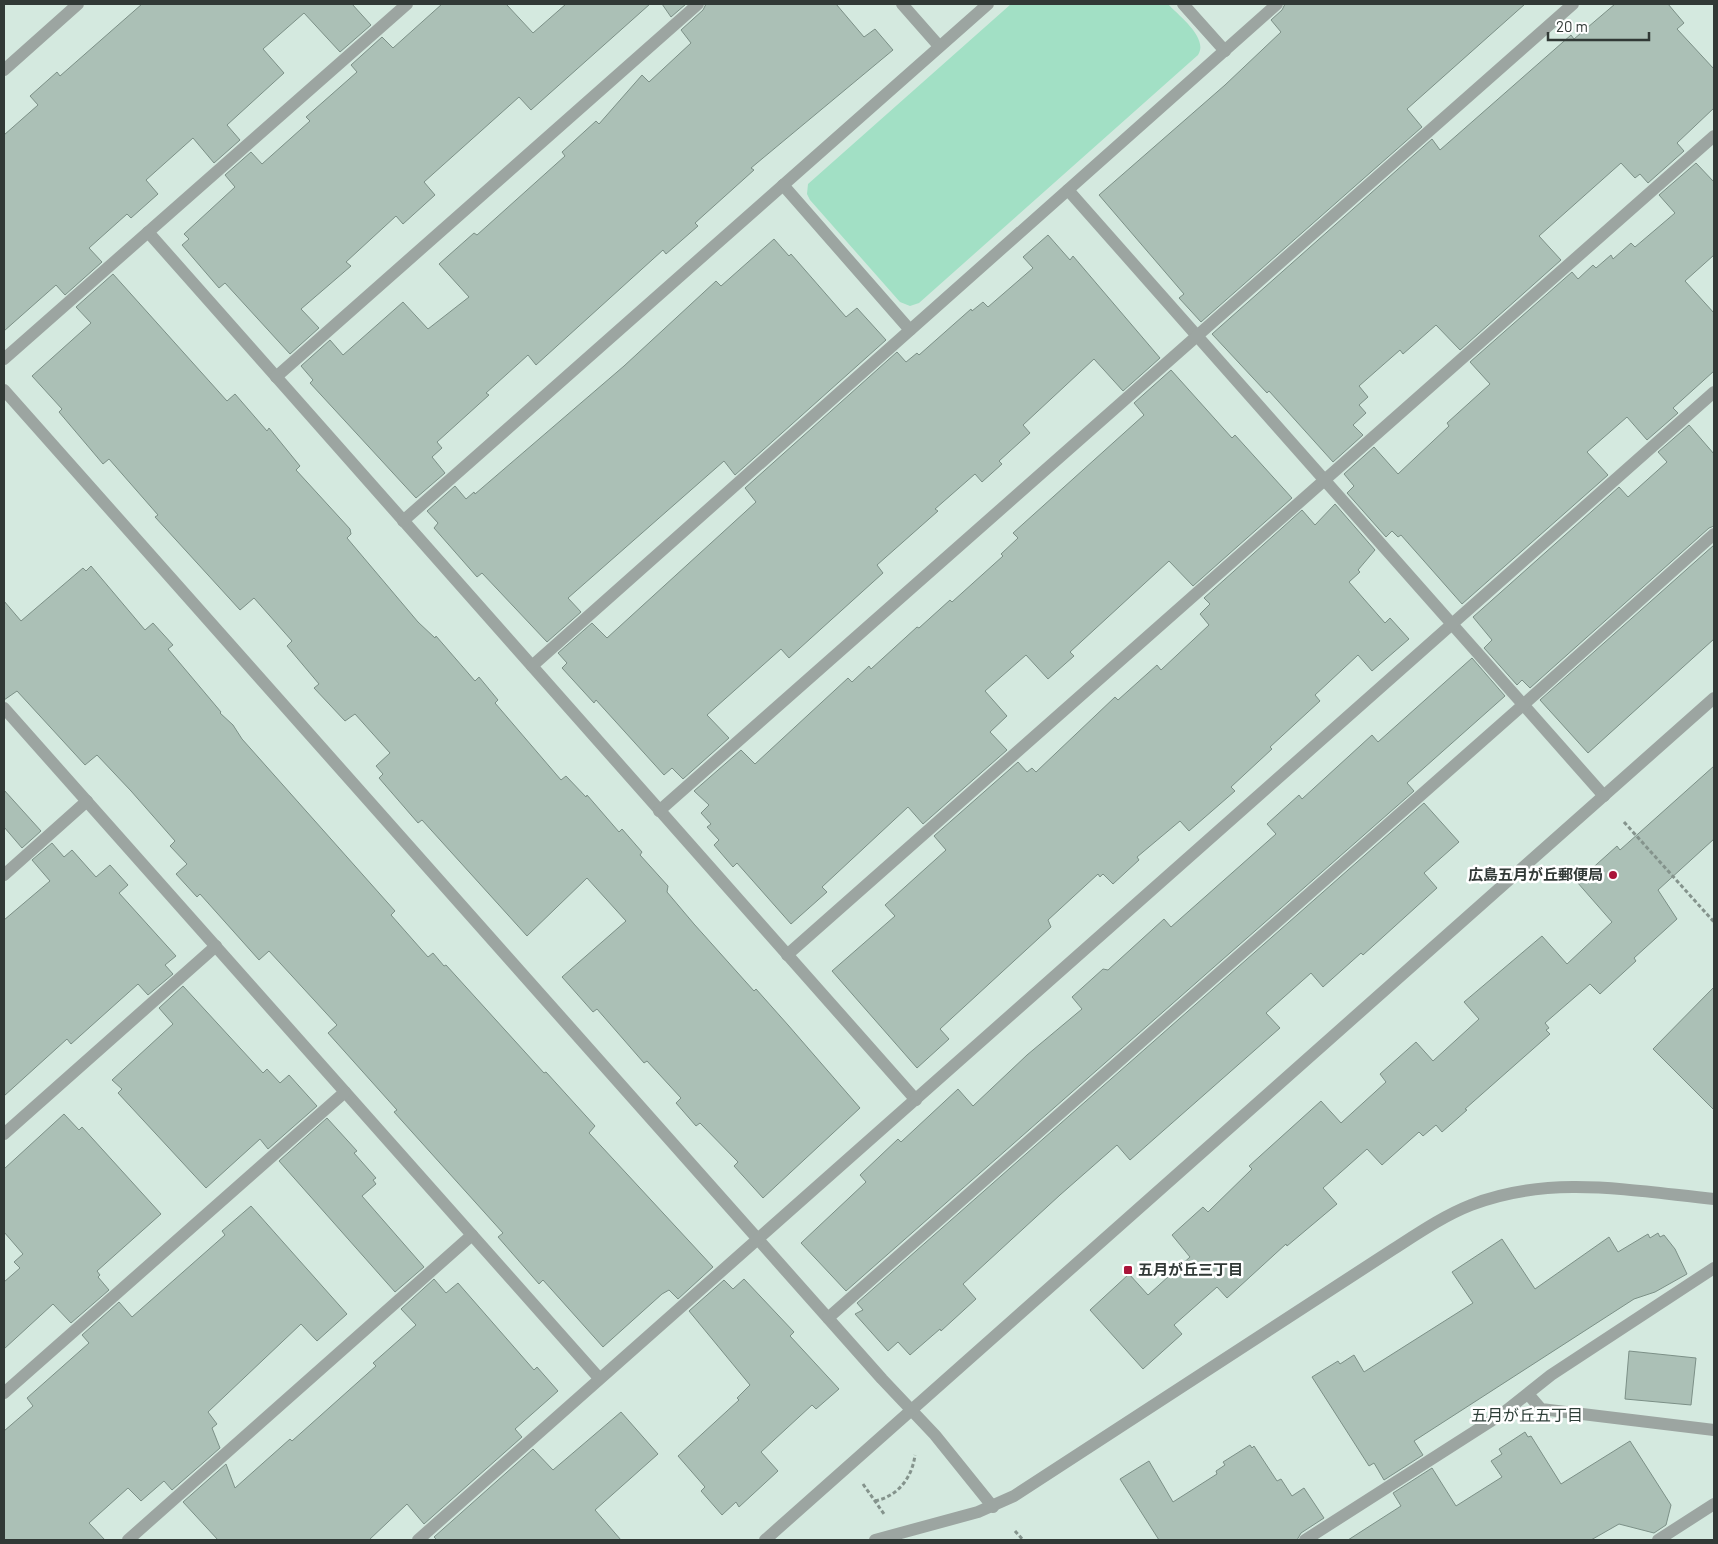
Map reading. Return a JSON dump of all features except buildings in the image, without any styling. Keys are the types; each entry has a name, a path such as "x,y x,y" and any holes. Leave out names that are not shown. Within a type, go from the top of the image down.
{"street":[{"path":"4,70 78,4"},
{"path":"4,359 407,4"},
{"path":"276,377 698,4"},
{"path":"902,4 939,46"},
{"path":"403,521 988,4"},
{"path":"1183,4 1225,51"},
{"path":"532,666 1278,4"},
{"path":"659,811 1572,4"},
{"path":"787,955 1714,136"},
{"path":"782,185 910,330"},
{"path":"1068,190 1604,796"},
{"path":"148,232 916,1100"},
{"path":"4,390 828,1318 935,1434 994,1507"},
{"path":"418,1540 599,1378 759,1240 1714,392"},
{"path":"828,1318 1523,706 1714,534"},
{"path":"765,1540 1714,698"},
{"path":"4,708 599,1378"},
{"path":"4,875 87,801"},
{"path":"4,1134 216,946"},
{"path":"4,1392 345,1092"},
{"path":"875,1540 994,1507 1418,1234 1470,1205 1520,1190 1570,1186 1714,1199"},
{"path":"128,1540 472,1235"},
{"path":"1304,1540 1502,1414 1552,1375 1714,1268"},
{"path":"1528,1394 1541,1409 1714,1430"},
{"path":"1658,1540 1714,1504"}],"path":[{"path":"1624,822 1714,922"},
{"path":"875,1501 888,1498 907,1480 913,1470 915,1455"},
{"path":"863,1484 885,1514"},
{"path":"1015,1531 1023,1540"}],"green space":[{"path":"1011,4 1168,4 1191,28 1200,42 1200,48 1198,55 919,303 910,306 900,302 810,200 807,194 808,184"}],"place":[{"name":"広島五月が丘郵便局","path":"1613,875"},
{"name":"五月が丘三丁目","path":"1128,1270"}],"district":[{"name":"五月が丘五丁目","path":"1527,1415"}]}
